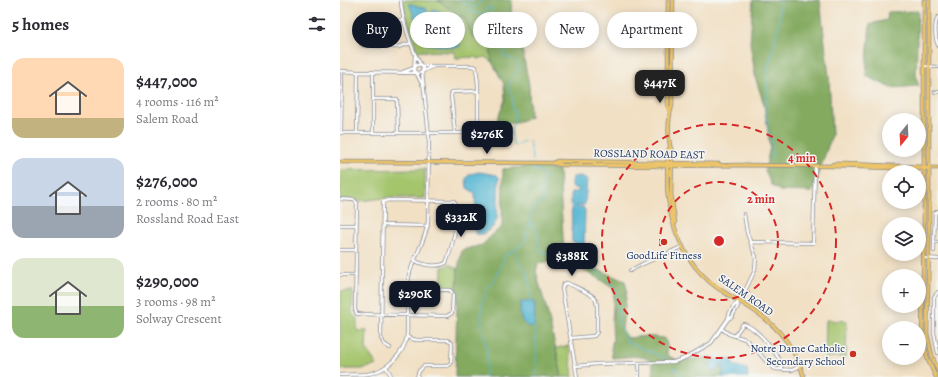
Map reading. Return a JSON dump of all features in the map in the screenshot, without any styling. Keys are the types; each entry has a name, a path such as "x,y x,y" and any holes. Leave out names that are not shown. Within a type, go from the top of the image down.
{"main road":[{"name":"SALEM ROAD","path":"668,0 668,106 670,112 670,147 672,151 668,195 671,216 676,230 695,267 709,281 738,302 756,312 776,328 794,351 804,377"},
{"name":"SALEM ROAD","path":"670,112 672,106 673,0"},
{"path":"924,0 924,165"},
{"path":"929,0 930,111 927,334 932,356 938,371"},
{"name":"ROSSLAND ROAD EAST","path":"340,162 552,163 562,165 832,166 834,164 882,166"},
{"path":"929,168 938,168"},
{"path":"923,261 922,336 928,360 936,377"}],"street":[{"path":"401,0 404,19 410,40"},
{"path":"938,17 936,20 936,39 938,45"},
{"path":"404,19 395,22 364,22 362,25 361,44 364,46 398,46 410,43"},
{"path":"340,375 368,376 386,367 399,354 407,337 409,274 414,260 424,241 428,226 429,200 428,133 423,72 412,48"},
{"path":"414,53 414,67 423,84"},
{"path":"402,73 417,65 474,66 476,70 478,92 478,133"},
{"path":"435,66 420,74 341,71 341,133 488,133"},
{"path":"924,66 938,67"},
{"path":"357,133 358,72"},
{"path":"373,72 373,133"},
{"path":"454,133 452,92 478,92"},
{"path":"373,98 398,99 398,133"},
{"path":"924,111 930,111"},
{"path":"751,242 814,243 815,166"},
{"path":"340,200 356,201 356,312 358,314 382,315 450,315 452,311 452,291 448,289 408,289"},
{"path":"390,348 382,340 383,204 385,201 452,200 456,202 455,231 445,264 425,265 414,260"},
{"path":"934,251 934,214 938,211"},
{"path":"744,214 747,233 756,257 755,270 744,293"},
{"path":"340,225 356,225"},
{"path":"382,225 428,226"},
{"path":"630,272 644,262 665,255 683,246"},
{"path":"340,250 356,250"},
{"path":"928,259 938,259"},
{"path":"340,275 356,275"},
{"path":"571,338 594,336 597,332 597,306 596,299 591,294 567,283 564,284 562,288 577,377"},
{"path":"938,292 934,297 934,333 938,353"},
{"path":"576,366 674,362 685,358 711,344 728,318 732,317 738,308 738,302"},
{"path":"735,335 743,324 752,328 773,350 782,366 782,370"},
{"path":"722,328 729,334 745,339 775,369 792,370 801,366"},
{"path":"407,337 416,340 448,340 452,342 451,364 447,366 424,366 419,371 417,377"},
{"path":"639,363 639,377"},
{"path":"386,367 392,377"}],"green space":[{"path":"403,0 439,1 455,12 410,12 410,28"},
{"path":"437,0 512,0 511,12 473,12 473,37 465,19 465,12 455,12"},
{"path":"753,0 820,0 829,77 832,135 812,192 780,191 771,185 765,170 770,147 764,104 756,80 750,43"},
{"path":"918,11 916,77 919,86 891,88 866,76 870,24 887,20 888,12"},
{"path":"465,19 473,37 473,48 490,48 492,62 485,57 477,59 475,57 456,58 455,52 417,51 416,48 465,48"},
{"path":"490,48 522,48 529,85 530,117 515,123 498,123 497,120 505,100 504,84 492,62"},
{"path":"541,167 559,170 564,253 589,266 625,281 627,290 622,329 628,338 645,336 664,338 667,344 667,355 679,361 710,357 716,359 713,360 719,368 720,364 724,366 722,377 653,377 653,367 651,362 647,359 636,356 612,358 611,349 613,339 612,323 614,289 582,269 555,261 538,264 536,271 547,310 562,377 455,377 458,269 462,250 482,245 502,226 503,169"},
{"path":"425,169 425,198 385,198 359,201 340,199 340,170"},
{"path":"449,264 458,269 457,290 441,288 442,267"},
{"path":"340,291 353,291 352,313 357,319 357,331 367,331 366,349 377,365 362,369 340,369"},
{"path":"826,320 847,321 846,357 825,357"},
{"path":"569,346 573,377 562,377 556,348"}],"water":[{"path":"409,4 427,9 427,12 412,12"},
{"path":"434,10 439,12 432,12"},
{"path":"479,172 497,175 499,177 497,219 493,227 483,234 475,234 476,231 473,229 476,217 475,193 467,188 466,178 470,174"},
{"path":"580,176 587,179 585,204 583,206 577,205 577,207 584,208 585,211 584,246 572,242 571,193 579,191 579,189 571,187 571,180 573,177"},
{"path":"521,302 534,302 534,326 529,327 523,322 520,316"},
{"path":"727,358 733,361 733,365 747,369 748,377 722,377 724,371 723,364 720,365 718,371 713,371 711,369 710,366 713,360"}],"waterway":[{"path":"462,0 464,5 472,0"},
{"path":"484,0 479,2 478,6 470,7 469,9 470,11 484,15 487,7 491,7 492,9 487,23 492,29 492,46 504,47 504,57 510,58 518,64 520,69 513,75 508,87 513,100 512,107 515,114 515,119 511,130 514,146 526,140 529,141 533,161"},
{"path":"772,159 772,141 768,130 766,109 769,63 779,25 780,0"},
{"path":"485,377 487,350 481,323 482,303 487,290 497,275 505,255 519,247 524,241 528,232 533,207 543,201 541,188 545,178 543,173 532,168 533,165"},
{"path":"529,221 535,227 539,249 545,253 550,253 596,271 605,278"},
{"path":"516,250 518,261 528,276 530,303"},
{"path":"607,280 614,285 617,293 618,321 627,342 665,358"},
{"path":"534,326 536,345 536,377"},
{"path":"673,367 681,375"}],"place":[{"name":"GoodLife Fitness","path":"664,242"},
{"name":"Notre Dame Catholic Secondary School","path":"853,354"}]}
